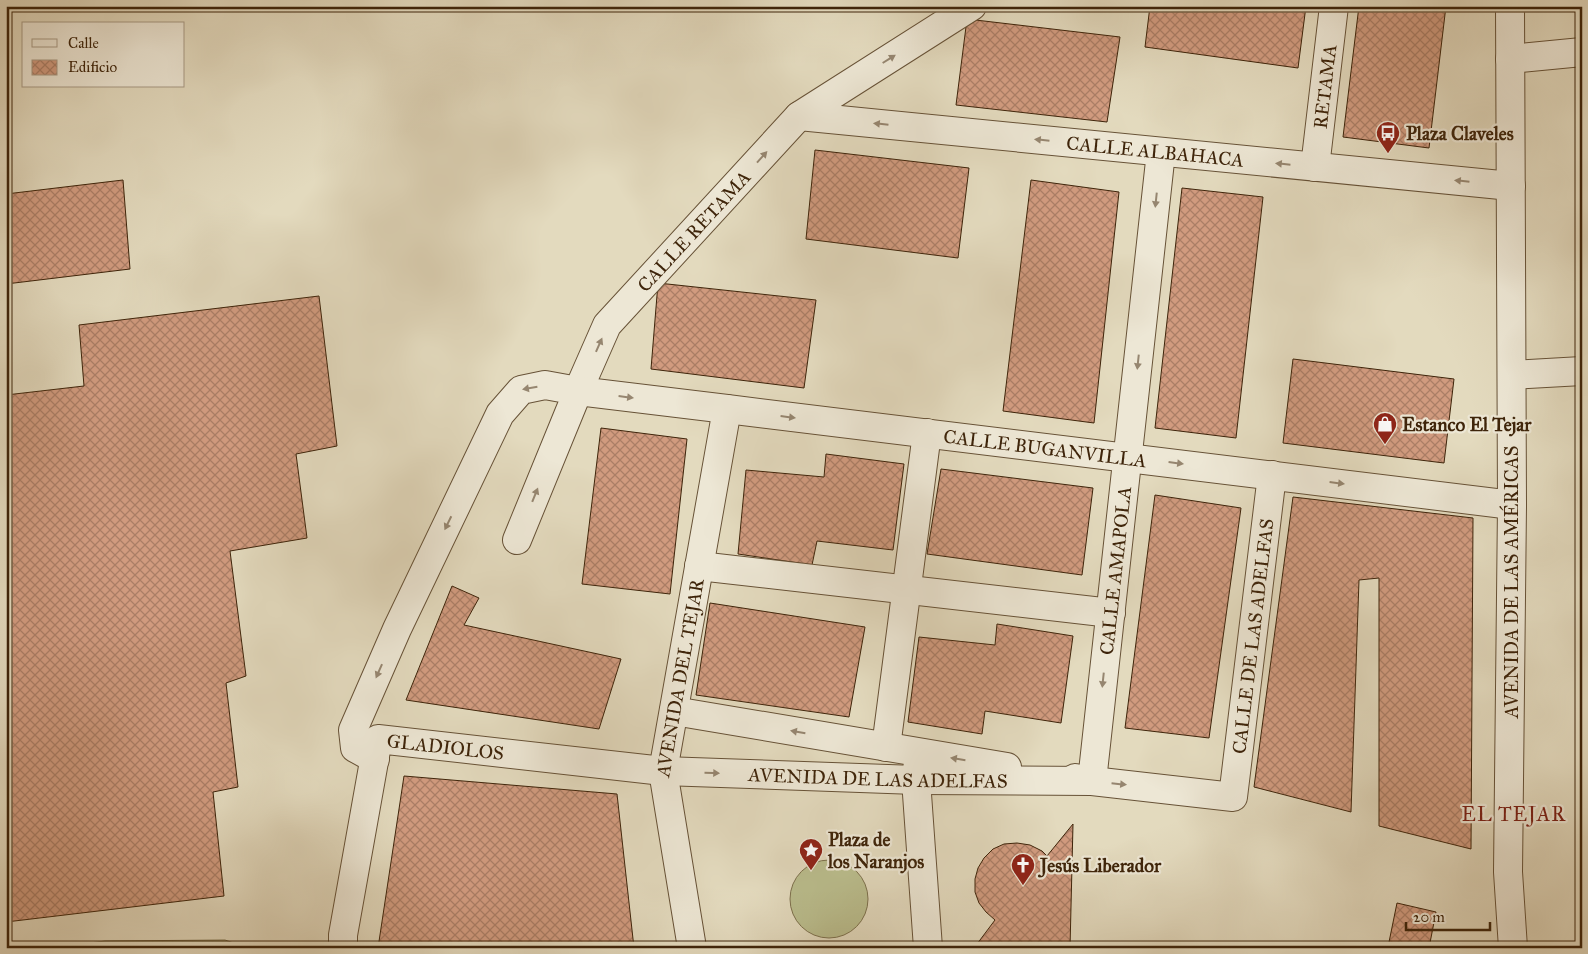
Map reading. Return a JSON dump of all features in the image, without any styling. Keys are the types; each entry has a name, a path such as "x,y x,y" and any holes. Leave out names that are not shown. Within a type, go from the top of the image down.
{"street":[{"name":"CALLE RETAMA","path":"517,540 578,391 608,325 799,116 972,6"},
{"name":"RETAMA","path":"1315,167 1334,6"},
{"name":"AVENIDA DE LAS AMÉRICAS","path":"1510,6 1512,504 1508,872 1513,948"},
{"path":"1510,59 1582,52"},
{"name":"CALLE ALBAHACA","path":"799,116 1511,186"},
{"name":"CALLE AMAPOLA","path":"1092,781 1161,152"},
{"path":"1512,376 1582,371"},
{"name":"CALLE BUGANVILLA","path":"375,758 355,748 352,730 397,629 500,414 521,390 545,385 578,391 1512,504"},
{"name":"AVENIDA DEL TEJAR","path":"692,948 663,771 726,409"},
{"path":"886,747 927,433"},
{"name":"CALLE DE LAS ADELFAS","path":"1233,797 1272,475"},
{"path":"699,566 1110,613"},
{"name":"AVENIDA DE LAS ADELFAS","path":"674,711 1092,781 1233,797"},
{"name":"GLADIOLOS","path":"343,948 342,935 378,739 663,771"},
{"path":"919,753 916,780 928,948"},
{"name":"AVENIDA DE LAS ADELFAS","path":"663,771 916,780 1092,781"}],"green space":[{"path":"829,860 844,863 861,877 865,884 868,899 865,914 851,931 844,935 829,938 814,935 797,921 793,914 790,899 793,884 807,867 814,863"},
{"path":"225,940 248,948 51,948 105,941"}],"building":[{"path":"1150,6 1306,6 1298,68 1145,47"},
{"path":"1359,6 1446,6 1429,148 1343,137"},
{"path":"967,19 1120,37 1107,122 956,105"},
{"path":"815,150 969,168 958,258 806,239"},
{"path":"123,180 130,269 6,284 6,194"},
{"path":"1031,180 1119,192 1094,423 1003,411"},
{"path":"1182,188 1263,197 1236,438 1155,428"},
{"path":"658,283 816,300 804,388 651,369"},
{"path":"319,296 337,446 296,454 307,538 230,551 246,676 226,683 238,787 213,792 224,896 6,922 6,395 84,386 79,325"},
{"path":"1293,359 1454,379 1444,463 1283,443"},
{"path":"601,428 687,439 670,594 582,584"},
{"path":"826,454 904,464 893,550 817,541 812,565 738,554 746,470 824,477"},
{"path":"941,469 1093,488 1082,575 927,554"},
{"path":"1155,495 1241,508 1209,738 1125,728"},
{"path":"1293,497 1473,518 1471,849 1379,826 1379,578 1359,580 1351,812 1254,787"},
{"path":"452,586 479,598 464,625 621,659 599,729 406,700"},
{"path":"710,603 865,627 849,717 696,695"},
{"path":"997,624 1073,636 1061,723 985,711 982,734 908,722 919,637 995,645"},
{"path":"404,776 617,794 634,948 378,948"},
{"name":"Jesús Liberador","path":"1073,824 1070,948 974,948 995,920 979,903 975,892 975,879 978,868 984,858 993,849 1004,844 1017,843 1030,845 1047,856"},
{"path":"1397,903 1436,912 1429,948 1388,947"}],"place":[{"name":"Plaza Claveles","path":"1388,154"},
{"name":"Estanco El Tejar","path":"1385,445"},
{"name":"Plaza de los Naranjos","path":"811,871"},
{"name":"Jesús Liberador","path":"1023,886"}],"district":[{"name":"EL TEJAR","path":"1514,814"}]}
